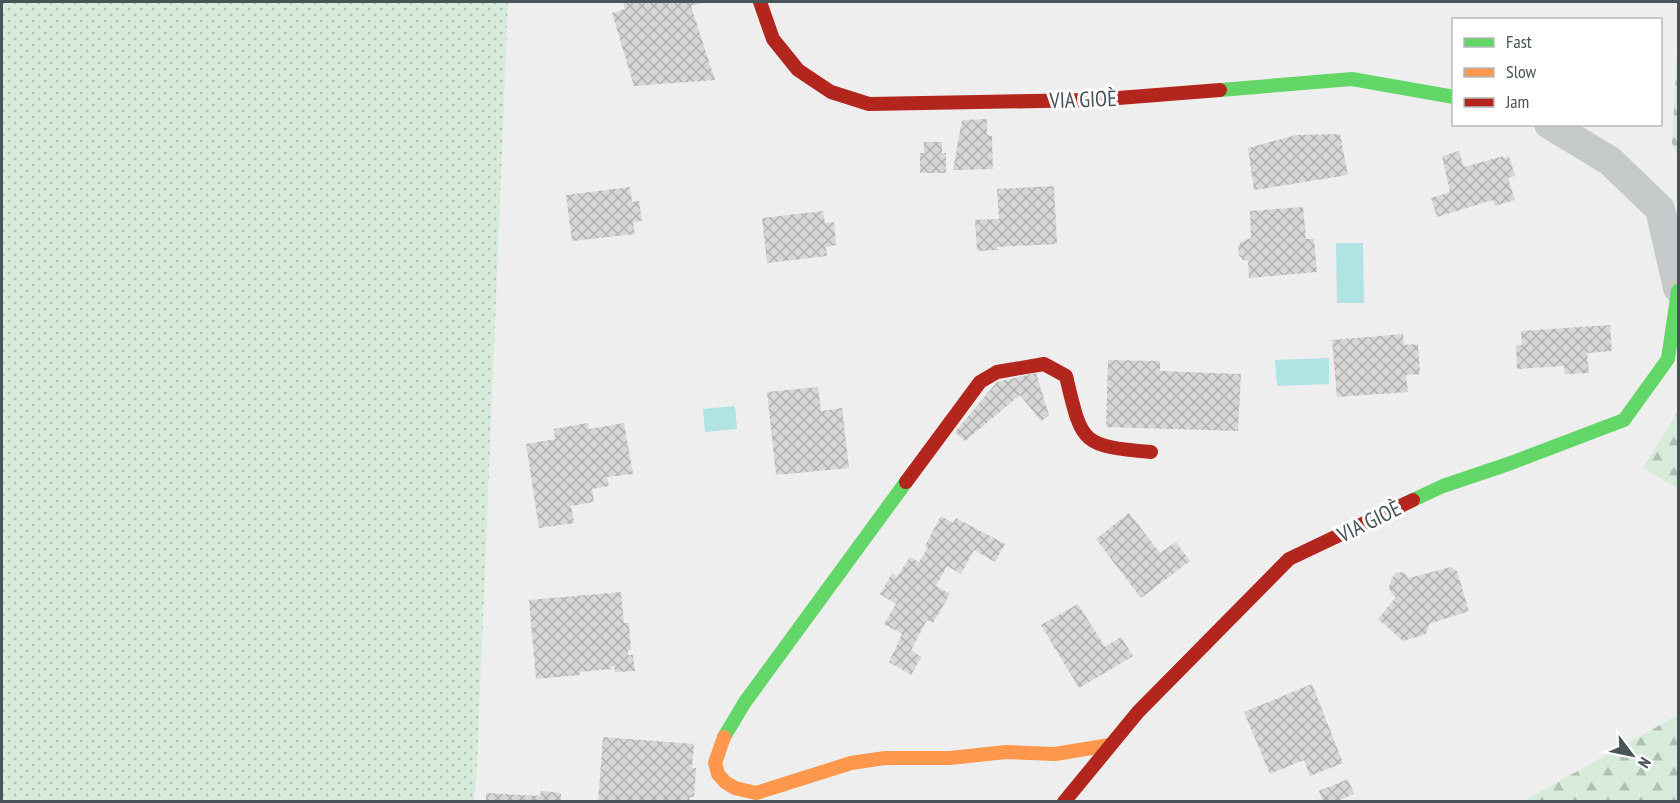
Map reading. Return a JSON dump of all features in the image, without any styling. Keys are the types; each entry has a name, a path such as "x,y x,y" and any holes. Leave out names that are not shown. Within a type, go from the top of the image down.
{"street":[{"name":"VIA GIOÈ","path":"760,2 773,39 798,70 831,92 869,104 1093,100 1352,79 1452,97"},
{"name":"VIA GIOÈ","path":"1064,801 1138,712 1289,559 1443,486 1511,464 1624,420 1668,359 1678,289 1660,209 1610,161 1552,126"},
{"path":"1110,745 1055,754 1006,752 950,758 914,757 873,760 851,763 756,793 735,788 725,782 718,774 715,763 726,731 745,702 980,382 997,372 1044,364 1066,376 1082,431 1089,439 1108,448 1151,452"}],"green space":[{"path":"2,2 508,2 474,801 2,801"},
{"path":"1678,35 1678,157 1672,143"},
{"path":"1678,411 1678,489 1643,468"},
{"path":"1678,715 1678,801 1524,801"}],"water":[{"path":"1336,243 1363,243 1364,303 1337,303"},
{"path":"1329,358 1329,384 1277,386 1275,360"},
{"path":"735,406 737,429 705,432 703,409"}],"building":[{"path":"623,2 705,2 691,6 715,80 634,86 612,13 625,9"},
{"path":"987,119 987,135 992,136 993,169 953,170 962,120"},
{"path":"1340,134 1348,175 1254,190 1248,148 1296,135"},
{"path":"924,142 942,142 942,153 946,153 946,173 920,173 920,153 924,153"},
{"path":"1459,151 1464,167 1509,156 1515,176 1508,178 1515,200 1495,206 1493,200 1437,217 1431,198 1450,192 1442,156"},
{"path":"1054,186 1057,244 997,247 998,250 977,251 975,220 999,219 997,189"},
{"path":"630,187 632,202 639,201 642,221 633,223 635,234 572,241 566,195"},
{"path":"1303,207 1306,239 1314,239 1317,272 1249,278 1248,261 1243,260 1239,255 1238,247 1241,242 1251,238 1250,211"},
{"path":"823,211 825,223 834,222 836,245 826,247 827,256 767,263 762,218"},
{"path":"1610,325 1612,351 1587,353 1589,373 1565,374 1564,366 1517,369 1516,345 1522,345 1521,331"},
{"path":"1403,334 1404,345 1418,344 1420,374 1406,375 1408,392 1337,397 1332,340"},
{"path":"1108,360 1160,361 1160,371 1241,374 1238,431 1106,427"},
{"path":"1036,373 1049,415 1041,421 1020,395 965,441 955,432 997,382"},
{"path":"818,387 821,411 842,408 849,468 776,475 767,392"},
{"path":"588,423 589,429 624,423 633,474 607,477 609,486 592,489 594,502 571,506 574,523 539,528 526,444 555,439 554,429"},
{"path":"1129,513 1160,553 1176,542 1190,561 1141,598 1096,539"},
{"path":"941,516 953,523 956,518 1005,544 995,562 974,550 961,574 947,566 936,586 950,594 933,623 927,620 911,650 921,657 911,675 889,662 902,634 884,624 896,604 880,594 892,573 897,577 910,557 919,562 928,548 925,546"},
{"path":"1451,567 1457,571 1469,611 1429,624 1426,634 1403,641 1378,619 1396,597 1391,593 1389,587 1396,573 1403,572 1409,578"},
{"path":"621,592 624,623 629,623 631,650 628,650 628,655 633,655 635,671 615,672 614,666 611,666 612,669 580,672 580,675 536,679 529,600"},
{"path":"1078,604 1105,647 1121,637 1133,656 1079,688 1041,625"},
{"path":"1312,684 1343,763 1310,776 1304,760 1270,774 1244,712"},
{"path":"603,737 694,744 692,768 696,768 694,797 690,797 689,802 598,802"},
{"path":"1348,779 1354,794 1335,802 1323,802 1319,791"},
{"path":"541,791 561,793 561,802 486,802 486,793 540,796"}],"traffic: fast":[{"path":"1220,90 1352,79 1452,97"},
{"path":"1413,500 1443,486 1624,420 1668,359 1678,291"},
{"path":"724,737 745,702 906,482"}],"traffic: slow":[{"path":"724,737 715,763 718,774 735,788 756,793 851,763 885,758 950,758 1006,752 1055,754 1110,745"}],"traffic: jam":[{"path":"760,2 773,39 798,70 831,92 869,104 1093,100 1220,90"},
{"path":"906,482 980,382 997,372 1044,364 1066,376 1076,415 1081,428 1088,437 1110,447 1151,452"},
{"path":"1064,802 1138,712 1289,559 1413,500"}]}
